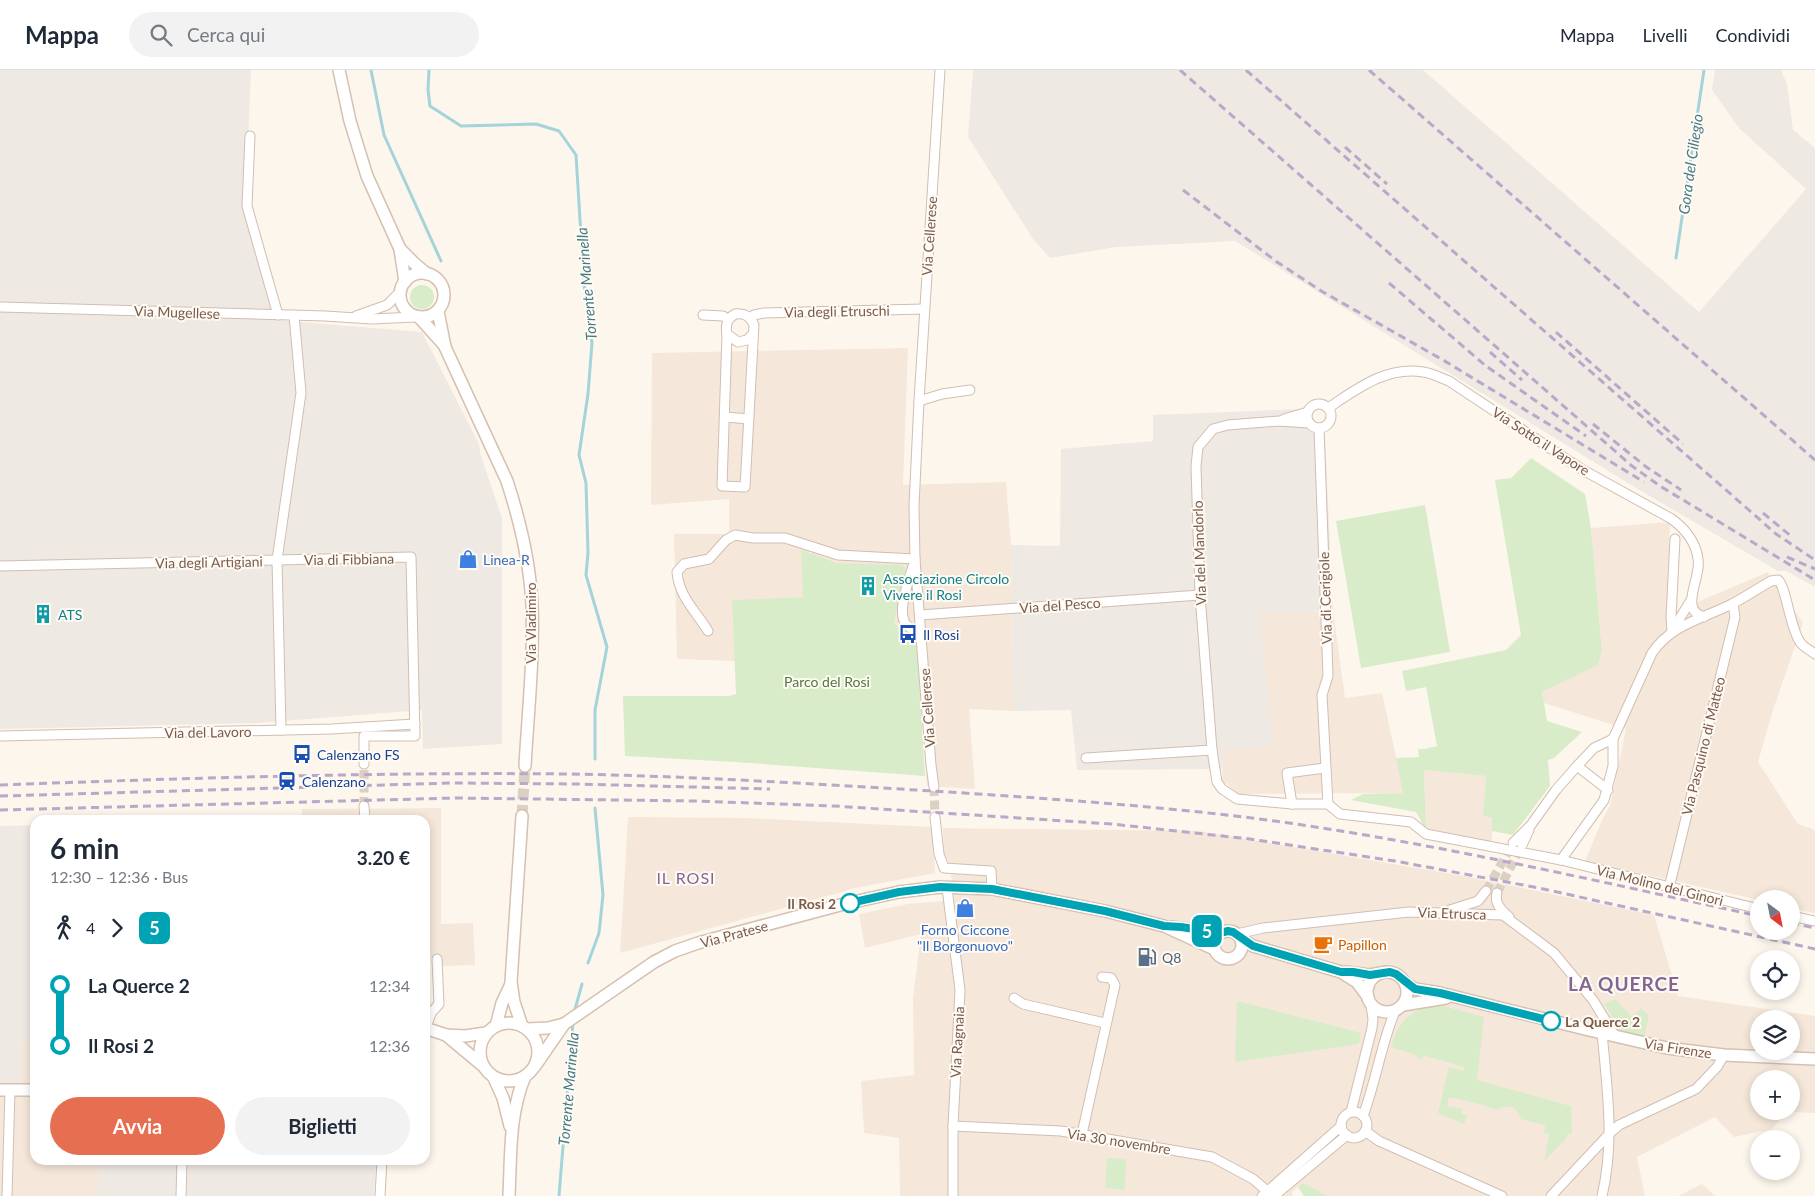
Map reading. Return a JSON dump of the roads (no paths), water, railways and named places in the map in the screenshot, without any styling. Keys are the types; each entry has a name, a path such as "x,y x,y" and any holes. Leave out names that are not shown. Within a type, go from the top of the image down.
{"main road":[{"path":"339,70 350,120 367,176 400,248 427,274"},
{"path":"400,248 402,305 406,312 417,317 427,317 438,311 444,300 442,286 434,276 415,274 402,287"},
{"name":"Via Vladimiro","path":"438,311 445,347 507,481 525,549 532,603 525,766"},
{"name":"Via Vladimiro","path":"417,317 445,347"},
{"path":"522,816 512,982 514,1002 524,1028"},
{"name":"Via Firenze","path":"944,888 992,889 1105,911 1164,926 1214,949 1224,959 1248,954 1281,954"},
{"name":"Via Pratese","path":"564,1024 654,962 675,951 844,904 899,892 944,888"},
{"name":"Via Firenze","path":"1164,926 1220,933 1228,931 1253,946 1341,972 1357,982 1370,1001 1382,1012 1426,1000 1456,997"},
{"path":"1214,949 1215,938 1220,933"},
{"path":"1237,956 1242,948 1239,936"},
{"name":"Via Firenze","path":"1341,972 1370,975 1384,972 1396,974 1415,989 1456,997 1667,1048 1724,1055 1815,1059"},
{"path":"1370,1001 1369,984 1378,974 1384,972"},
{"path":"496,1026 502,1003 512,982"},
{"path":"1399,1008 1407,994 1405,982"},
{"path":"430,1030 446,1035 465,1036 486,1033 496,1026 514,1023 534,1036 538,1056 534,1066"},
{"path":"524,1028 548,1028 564,1024"},
{"path":"494,1078 507,1081 520,1079 525,1076 564,1024"},
{"path":"482,1065 479,1052 486,1033"},
{"path":"446,1035 482,1065 494,1078 503,1098 511,1128"},
{"path":"509,1196 511,1128 520,1088 525,1076"},
{"path":"5,1090 30,1090"}],"street":[{"name":"Via Cellerese","path":"934,787 915,559 914,506 924,309 940,70"},
{"path":"250,136 247,206 278,315"},
{"name":"Via Mugellese","path":"354,317 387,305 402,287"},
{"name":"Via Mugellese","path":"0,307 372,319 417,317"},
{"name":"Via degli Etruschi","path":"702,315 723,316 728,319 740,313 751,318 764,313 924,309"},
{"path":"277,560 301,393 294,315"},
{"path":"728,319 726,327 722,486 746,486 752,335 754,325 751,318"},
{"path":"727,334 738,342 746,340 752,335"},
{"name":"Via Sotto il Vapore","path":"1328,408 1368,382 1385,375 1403,370 1426,372 1449,381 1584,470 1670,518 1680,525 1695,546 1699,570 1691,600 1672,631"},
{"path":"919,401 942,394 970,390"},
{"path":"1315,405 1328,408 1331,415 1330,420 1323,427 1316,428 1309,423 1308,412 1315,405"},
{"name":"Via del Mandorlo","path":"1279,421 1308,412"},
{"path":"725,417 749,418"},
{"name":"Via del Mandorlo","path":"1292,804 1237,799 1222,789 1217,782 1212,750 1200,595 1196,466 1198,447 1213,429 1228,425 1279,421 1309,423"},
{"name":"Via di Cerigiole","path":"1319,428 1328,676 1322,695 1328,804"},
{"path":"708,631 699,616 685,600 677,572 684,564 709,559 726,540 735,535 753,538 784,538 838,555 915,559"},
{"path":"1672,631 1675,539"},
{"name":"Via di Fibbiana","path":"277,560 412,557 415,724"},
{"name":"Via Cellerese","path":"915,559 902,613 903,621 911,629 921,630"},
{"name":"Via degli Artigiani","path":"0,566 277,560 281,730"},
{"path":"1325,768 1288,774 1292,804 1328,804 1340,814 1411,822 1426,834 1561,860 1604,800 1613,766 1613,739 1652,652 1660,641 1672,631 1733,604 1771,581 1778,580 1781,582 1793,629 1800,644 1815,654"},
{"name":"Via del Pesco","path":"920,615 1200,595"},
{"path":"1691,600 1694,613 1704,617"},
{"name":"Via Pasquino di Matteo","path":"1669,888 1734,617 1733,604"},
{"path":"364,764 364,736 415,736 415,724"},
{"name":"Via del Lavoro","path":"0,736 281,730 415,724"},
{"path":"1518,844 1556,790 1577,766 1594,748 1613,739"},
{"path":"1086,758 1212,750"},
{"path":"1577,766 1608,790"},
{"path":"364,806 365,815"},
{"path":"935,817 939,854 944,868 991,871 992,889"},
{"name":"Via Molino del Ginori","path":"1561,860 1750,907"},
{"name":"Via Ragnaia","path":"944,888 960,990 953,1126 953,1196"},
{"path":"1436,913 1454,910 1478,902 1486,891"},
{"path":"1497,893 1495,899 1505,914 1534,937"},
{"name":"Via Etrusca","path":"1239,936 1263,928 1409,912 1503,915 1554,953 1593,1000 1615,1036"},
{"path":"1800,918 1815,921"},
{"path":"430,1016 439,1004 437,959"},
{"path":"1082,1134 1105,1023 1115,985 1111,978 1102,976"},
{"path":"1014,998 1023,1004 1105,1023"},
{"path":"1351,1112 1372,1028 1373,1019 1370,1001"},
{"path":"1363,1116 1370,1099 1386,1032 1399,1008"},
{"path":"1602,1033 1611,1132 1602,1196"},
{"path":"1551,1196 1619,1125 1696,1089 1717,1067 1724,1055"},
{"path":"5,1090 7,1196"},
{"path":"1269,1195 1341,1126 1345,1116 1351,1112 1358,1112 1366,1122 1365,1131 1355,1138 1347,1136 1341,1126"},
{"name":"Via 30 novembre","path":"953,1126 1062,1131 1212,1156 1253,1179 1269,1195"},
{"path":"1365,1131 1379,1141 1502,1196"},
{"path":"1269,1195 1347,1136"},
{"path":"181,1196 182,1165"},
{"path":"380,1196 382,1165"}],"waterway":[{"path":"371,70 384,135 441,261"},
{"name":"Torrente Marinella","path":"429,70 428,90 430,106 461,126 536,124 559,131 576,155 584,284 592,343 588,394 579,455 586,483 588,553 586,575 607,647 595,710 595,759"},
{"name":"Gora del Ciliegio","path":"1676,258 1704,70"},
{"name":"Torrente Marinella","path":"588,963 599,933 603,895 595,808"},
{"name":"Torrente Marinella","path":"574,1013 582,984"},
{"name":"Torrente Marinella","path":"559,1196 573,1022"}],"tunnel":[{"path":"364,764 364,806"},
{"path":"522,816 525,766"},
{"path":"934,787 935,817"},
{"path":"1486,891 1512,845"},
{"path":"1497,893 1521,847"}],"railway":[{"path":"1180,70 1632,466 1660,486 1815,580"},
{"path":"1246,70 1776,534 1815,560"},
{"path":"1369,70 1815,460"},
{"path":"1345,147 1387,184"},
{"path":"1183,190 1277,262 1323,292 1443,360 1644,482"},
{"path":"1389,283 1486,366 1586,436"},
{"path":"1556,332 1683,444"},
{"path":"1490,352 1522,380"},
{"path":"1593,424 1645,466 1681,490"},
{"path":"1763,513 1792,537"},
{"path":"1787,557 1815,569"},
{"path":"0,785 284,776 569,774 751,781 1053,799 1172,809 1316,827 1443,849 1750,914"},
{"path":"0,796 454,783 770,789"},
{"path":"0,810 456,798 696,801 834,806 1112,824 1250,839 1395,861 1539,888 1815,949"},
{"path":"1800,925 1815,928"}],"place":[{"name":"Linea-R","path":"468,559"},
{"name":"Associazione Circolo Vivere il Rosi","path":"868,586"},
{"name":"ATS","path":"43,614"},
{"name":"Il Rosi","path":"908,634"},
{"name":"Calenzano FS","path":"302,754"},
{"name":"Calenzano","path":"287,781"},
{"name":"Il Rosi 2","path":"850,903"},
{"name":"Forno Ciccone \"Il Borgonuovo\"","path":"965,908"},
{"name":"Papillon","path":"1323,944"},
{"name":"Q8","path":"1147,957"},
{"name":"La Querce 2","path":"1551,1021"}],"district":[{"name":"IL ROSI","path":"686,877"},
{"name":"LA QUERCE","path":"1624,983"}],"park label":[{"name":"Parco del Rosi","path":"827,681"}]}
